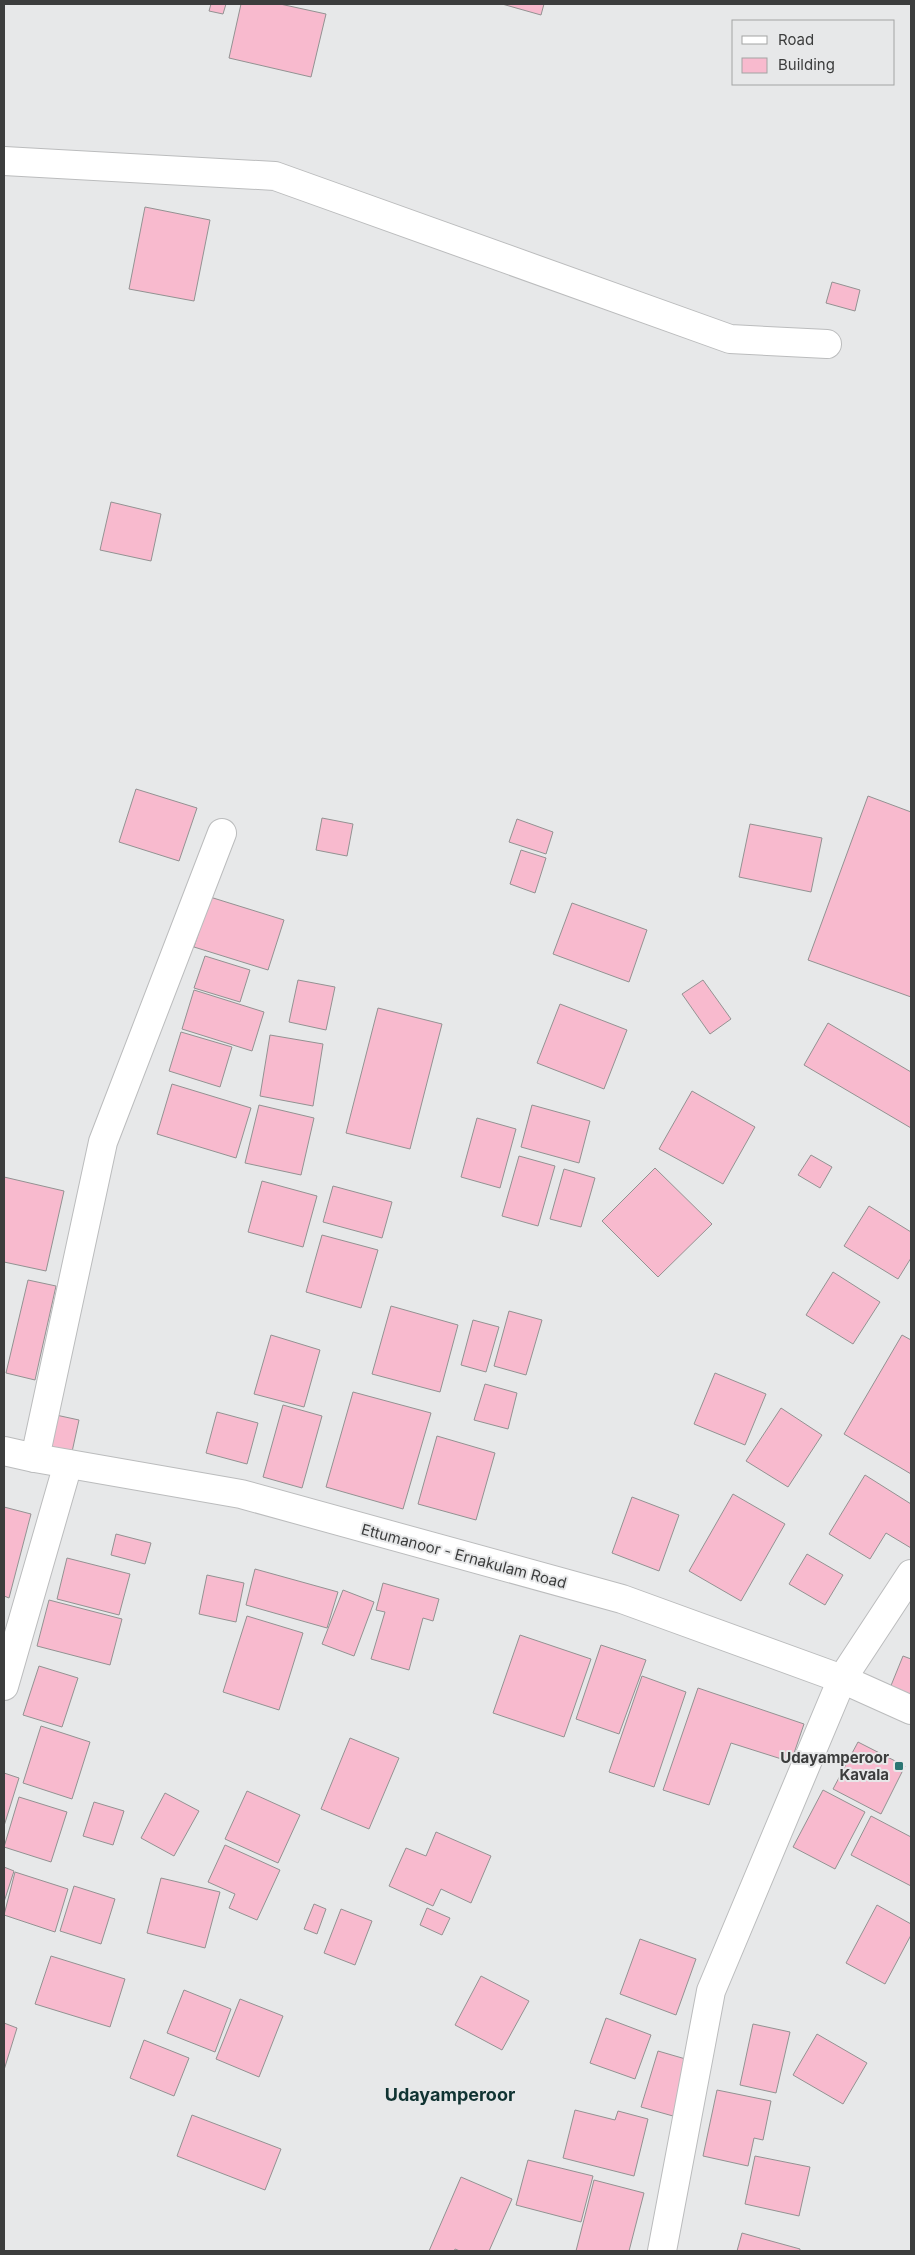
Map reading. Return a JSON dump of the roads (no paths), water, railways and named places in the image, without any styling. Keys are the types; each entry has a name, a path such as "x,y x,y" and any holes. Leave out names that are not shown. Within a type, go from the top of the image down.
{"street":[{"path":"4,161 275,176 730,339 826,344"},
{"path":"35,1458 104,1142 222,833"},
{"name":"Ettumanoor - Ernakulam Road","path":"4,1451 241,1494 622,1599 842,1678 911,1710"},
{"path":"4,1686 68,1464"},
{"path":"662,2251 711,1992 842,1678 911,1574"}],"place":[{"name":"Udayamperoor Kavala","path":"899,1766"}],"district":[{"name":"Udayamperoor","path":"450,2094"}]}
